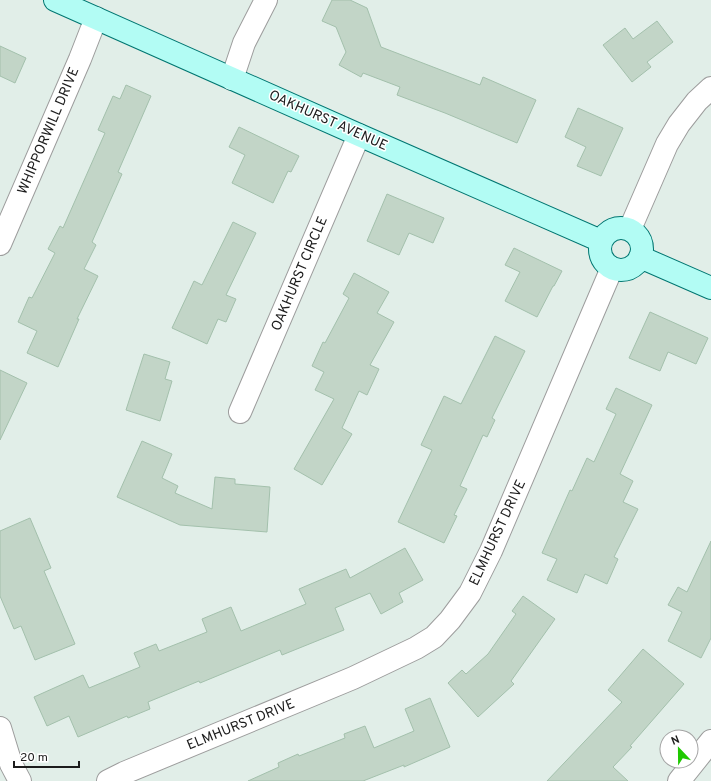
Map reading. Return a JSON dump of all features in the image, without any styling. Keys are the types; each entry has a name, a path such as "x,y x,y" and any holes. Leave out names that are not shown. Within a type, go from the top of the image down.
{"street":[{"name":"OAKHURST AVENUE","path":"55,0 359,136 601,241"},
{"path":"232,79 244,43 266,0"},
{"name":"WHIPPORWILL DRIVE","path":"0,244 80,59 96,18"},
{"path":"630,229 667,144 679,124 697,101 711,88"},
{"name":"OAKHURST CIRCLE","path":"240,412 359,136"},
{"path":"621,227 630,229 641,241 642,249 636,264 628,269 620,270 605,264 599,248 606,233 621,227"},
{"path":"640,257 711,288"},
{"name":"ELMHURST DRIVE","path":"108,781 353,678 399,657 434,636 450,620 470,593 492,551 612,268"},
{"path":"0,728 11,764 20,781"},
{"path":"679,781 711,741"}],"building":[{"path":"332,0 350,0 367,8 381,47 480,85 483,77 536,100 517,143 397,95 400,87 363,73 361,77 339,65 346,52 336,27 322,21"},
{"path":"657,21 673,42 647,62 651,67 632,82 603,45 625,28 633,39"},
{"path":"0,46 26,58 15,83 0,76"},
{"path":"126,85 151,96 118,172 122,174 92,242 96,245 84,269 98,276 77,319 79,319 58,367 27,353 37,331 18,322 29,297 32,298 55,253 48,249 60,226 63,228 105,133 98,130 113,96 120,99"},
{"path":"578,108 623,128 601,176 577,166 586,147 565,137"},
{"path":"239,127 299,156 291,172 288,171 273,203 232,183 245,155 229,147"},
{"path":"387,194 444,218 433,243 409,233 399,255 367,241"},
{"path":"233,222 256,233 226,295 236,299 226,322 218,319 207,344 172,328 194,281 202,285"},
{"path":"514,248 562,271 537,317 505,301 520,272 505,265"},
{"path":"354,273 389,292 377,313 394,322 370,365 379,369 367,395 359,391 342,428 352,434 322,485 294,469 334,399 315,390 324,372 312,366 323,342 325,343 349,298 343,294"},
{"path":"650,312 708,338 696,364 668,352 660,371 629,358"},
{"path":"495,336 525,351 492,418 495,420 487,437 483,435 460,486 467,489 454,515 457,516 444,543 398,522 432,450 421,445 444,396 461,404"},
{"path":"144,354 170,362 165,379 172,381 160,421 126,410"},
{"path":"0,370 27,383 0,440"},
{"path":"616,388 652,405 620,474 633,481 623,502 638,509 614,557 618,559 607,584 585,574 577,593 547,580 557,559 542,553 570,490 572,491 587,458 594,462 616,414 606,409"},
{"path":"142,441 172,454 162,478 178,486 175,493 212,509 215,477 235,479 235,484 270,487 267,532 180,525 117,497"},
{"path":"30,518 51,568 44,571 75,644 35,660 21,626 14,629 0,596 0,531"},
{"path":"711,541 711,638 701,658 668,641 682,612 668,605 678,587 687,592"},
{"path":"405,548 423,580 399,593 403,602 381,614 370,593 335,608 344,630 282,655 280,650 200,683 199,681 148,702 150,709 128,718 127,716 78,737 69,716 47,726 34,697 83,675 89,688 140,667 134,653 156,644 159,651 207,632 202,619 231,607 241,631 306,604 299,589 346,569 350,578"},
{"path":"523,596 555,619 511,681 514,684 478,717 448,683 462,670 466,674 488,654 516,614 512,611"},
{"path":"643,649 684,684 630,746 632,747 613,767 628,781 547,781 622,702 608,690"},
{"path":"430,698 450,747 404,767 404,765 363,781 248,781 279,767 278,763 298,754 299,756 345,738 344,734 365,726 374,748 414,731 405,709"}]}
